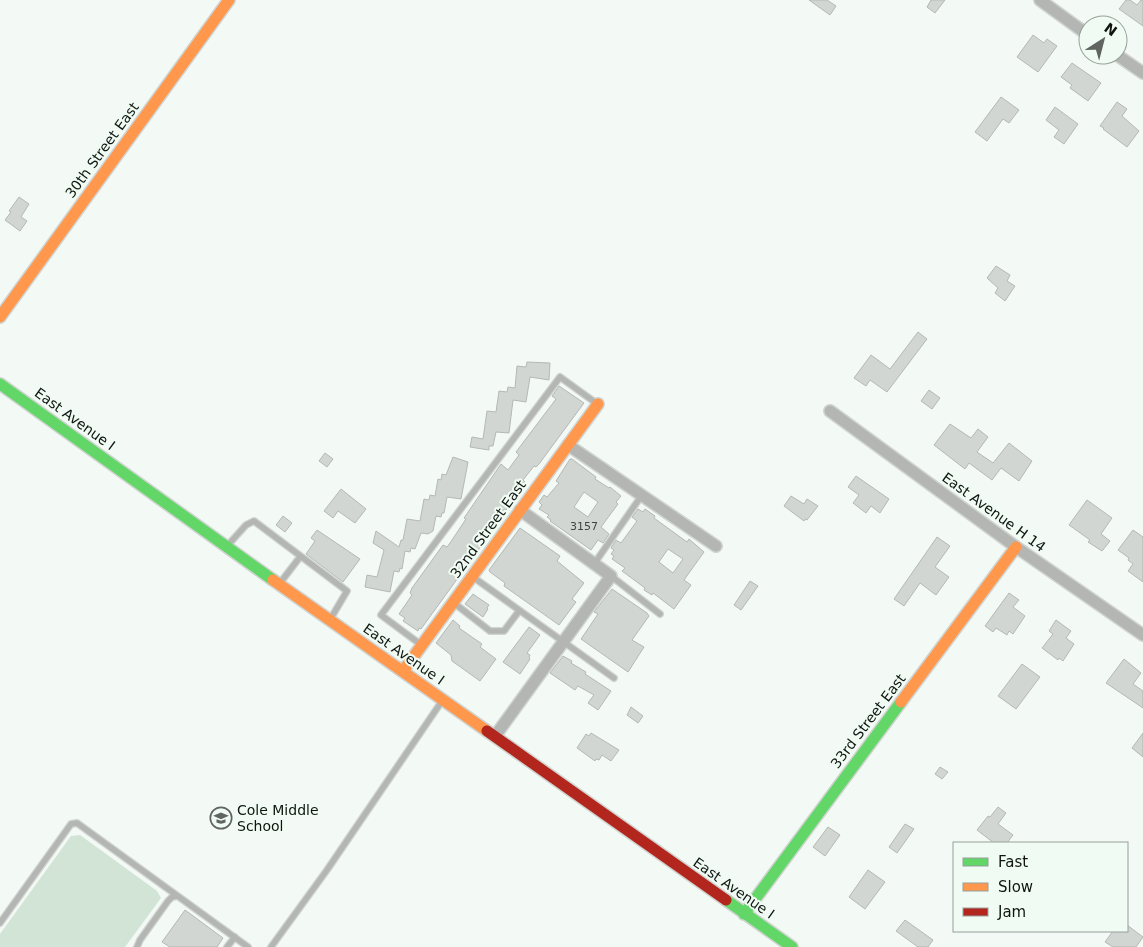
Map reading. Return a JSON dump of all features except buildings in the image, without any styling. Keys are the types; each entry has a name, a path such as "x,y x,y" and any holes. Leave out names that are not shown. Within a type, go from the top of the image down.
{"street":[{"name":"30th Street East","path":"0,317 229,0"},
{"path":"1040,0 1078,28"},
{"path":"1128,63 1143,74"},
{"name":"East Avenue I","path":"0,384 792,947"},
{"name":"32nd Street East","path":"403,671 598,404"},
{"name":"East Avenue H 14","path":"830,411 1016,547 1143,635"},
{"path":"568,445 716,546"},
{"path":"495,736 611,576 520,510"},
{"name":"33rd Street East","path":"744,914 1016,547"}],"lane":[{"path":"422,645 382,615 560,377 598,404"},
{"path":"594,564 642,495"},
{"path":"227,547 246,525 254,521 300,557 334,580 347,592 330,620"},
{"path":"279,584 300,557"},
{"path":"472,576 614,678"},
{"path":"611,576 660,614"},
{"path":"453,603 490,631 504,631 519,611"},
{"path":"271,947 337,855 443,699"},
{"path":"0,923 71,824 77,823 248,947"},
{"path":"137,947 168,901 172,897 177,896"},
{"path":"228,947 235,937"}],"green space":[{"path":"80,835 157,891 161,898 125,947 0,947 0,934 71,836"}],"traffic: fast":[{"path":"0,384 273,580"},
{"path":"744,914 901,702"},
{"path":"726,900 792,947"}],"traffic: slow":[{"path":"0,317 229,0"},
{"path":"403,671 598,404"},
{"path":"901,702 1016,547"},
{"path":"273,580 487,731"}],"traffic: jam":[{"path":"487,731 726,900"}],"place":[{"name":"Cole Middle School","path":"221,818"}]}
